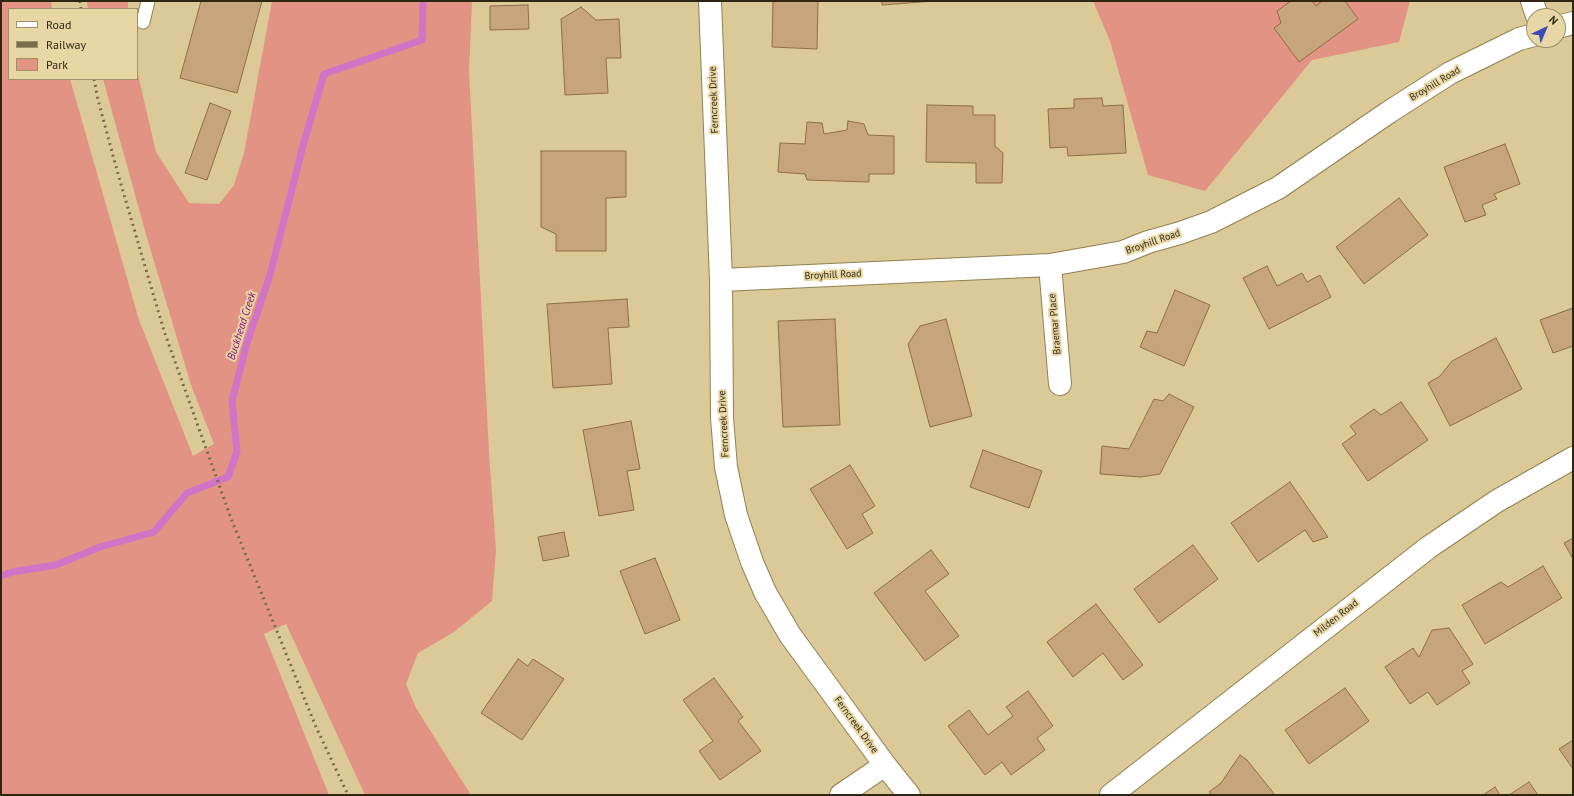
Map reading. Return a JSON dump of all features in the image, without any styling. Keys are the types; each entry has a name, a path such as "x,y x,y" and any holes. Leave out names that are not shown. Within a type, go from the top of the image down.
{"street":[{"name":"Ferncreek Drive","path":"710,1 721,280 722,418 726,467 736,515 752,562 765,592 790,635 885,765 909,795"},
{"name":"Broyhill Road","path":"721,280 1050,265 1123,252 1148,242 1211,222 1278,188 1389,112 1450,73 1519,39 1526,37"},
{"name":"Braemar Place","path":"1050,265 1060,384"},
{"name":"Milden Road","path":"1111,795 1429,547 1497,501 1573,458"},
{"path":"841,795 885,765"}],"lane":[{"path":"143,22 148,1"}],"green space":[{"path":"1,1 51,1 52,8 8,8 8,80 70,80 139,320 193,456 214,444 191,385 147,238 103,80 138,80 138,74 156,152 189,203 219,204 234,185 244,153 272,1 488,1 472,2 469,71 489,452 496,550 492,601 454,632 418,653 406,684 416,708 471,795 365,795 286,624 264,634 329,795 1,795"},
{"path":"87,1 128,1 128,8 88,8"},
{"path":"1093,1 1410,1 1399,42 1312,60 1205,191 1148,175 1110,41"}],"building":[{"path":"201,1 262,1 237,93 180,78"},
{"path":"773,1 818,1 817,49 772,47"},
{"path":"882,1 935,1 882,5"},
{"path":"1291,1 1312,1 1316,6 1322,1 1345,1 1358,19 1299,62 1274,28 1281,23 1277,11"},
{"path":"528,5 529,29 490,30 490,6"},
{"path":"581,7 596,20 619,19 621,58 606,58 608,93 565,95 561,19"},
{"path":"1102,98 1103,106 1123,105 1126,153 1068,156 1067,147 1050,148 1048,109 1074,108 1074,99"},
{"path":"210,103 231,111 207,180 185,173"},
{"path":"927,105 973,106 973,115 995,115 995,146 1003,153 1002,183 976,183 976,163 926,162"},
{"path":"848,121 864,124 868,135 894,136 894,174 869,174 869,182 807,180 805,174 778,172 780,143 805,144 807,122 822,123 824,134 847,130"},
{"path":"1505,144 1520,184 1494,194 1497,199 1482,205 1486,215 1465,222 1444,167"},
{"path":"541,151 626,151 626,197 606,198 606,251 556,251 556,234 541,227"},
{"path":"1399,198 1428,235 1364,284 1336,247"},
{"path":"1267,266 1277,286 1302,273 1307,282 1320,275 1331,297 1269,329 1243,278"},
{"path":"1175,290 1210,305 1184,366 1140,347 1147,331 1157,333"},
{"path":"627,299 629,327 608,328 612,384 553,388 547,304"},
{"path":"1573,308 1573,346 1553,353 1540,320"},
{"path":"835,319 840,425 783,427 778,321"},
{"path":"946,319 972,416 930,427 908,344 920,326"},
{"path":"1496,338 1522,389 1450,426 1428,383 1440,376 1452,361"},
{"path":"1169,394 1194,407 1160,474 1141,477 1100,474 1102,446 1129,449 1154,399 1163,401"},
{"path":"1401,402 1428,440 1368,481 1342,444 1356,434 1350,426 1374,409 1381,415"},
{"path":"631,421 640,469 627,471 634,510 599,516 583,430"},
{"path":"983,450 1042,471 1029,508 970,487"},
{"path":"850,465 875,506 862,514 873,533 847,549 810,489"},
{"path":"1290,482 1328,537 1313,542 1305,530 1258,562 1231,523"},
{"path":"564,532 569,556 543,561 538,537"},
{"path":"1573,538 1573,559 1564,543"},
{"path":"1193,545 1218,579 1159,623 1134,589"},
{"path":"931,550 949,574 925,591 959,636 925,661 874,593"},
{"path":"655,558 680,620 645,634 620,571"},
{"path":"1543,566 1562,598 1485,644 1462,605 1501,582 1508,587"},
{"path":"1096,604 1143,665 1123,680 1103,653 1073,677 1047,642"},
{"path":"1449,628 1473,664 1462,671 1470,683 1437,705 1428,692 1410,704 1385,667 1413,648 1419,657 1432,630"},
{"path":"518,659 528,666 533,659 564,679 522,740 481,713"},
{"path":"714,678 743,717 738,721 761,751 720,780 699,751 713,741 683,700"},
{"path":"1345,688 1369,721 1309,764 1285,730"},
{"path":"1028,691 1053,726 1037,738 1045,750 1011,775 1002,762 985,775 948,726 969,710 988,735 1013,716 1006,707"},
{"path":"1573,740 1573,769 1559,749"},
{"path":"1240,755 1247,760 1275,795 1212,795 1209,792 1221,783"},
{"path":"1529,782 1538,795 1509,795"},
{"path":"1495,787 1500,795 1483,795"}],"waterway":[{"name":"Buckhead Creek","path":"1,576 12,572 56,565 100,547 154,532 187,493 228,477 237,452 232,401 247,343 270,275 304,142 324,74 422,40 423,1"}],"railway":[{"path":"80,1 81,8"},
{"path":"94,80 98,100 118,174 164,331 232,521 316,727 348,795"}]}
